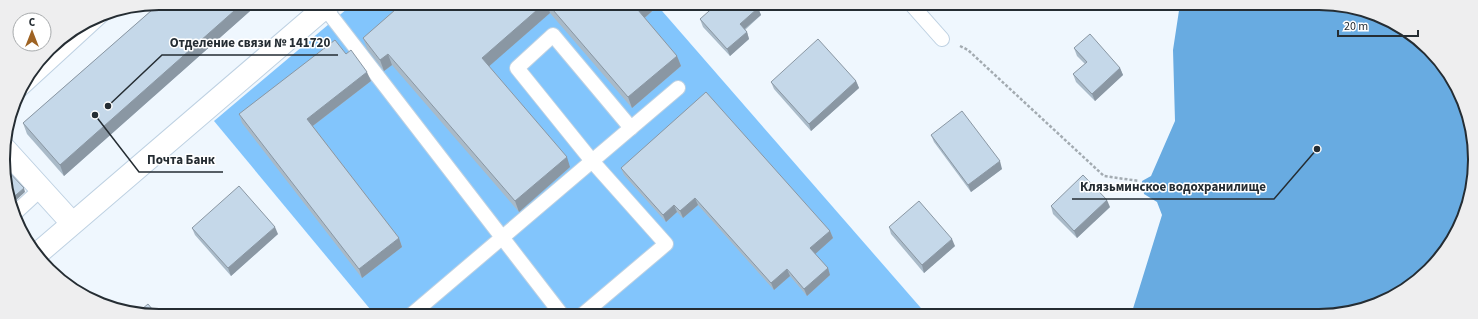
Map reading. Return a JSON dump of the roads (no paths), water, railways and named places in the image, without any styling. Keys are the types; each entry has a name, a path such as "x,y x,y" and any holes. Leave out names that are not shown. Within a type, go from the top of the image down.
{"street":[{"path":"41,251 323,10"},
{"path":"10,155 72,223"}],"lane":[{"path":"331,10 557,309"},
{"path":"916,10 942,39"},
{"path":"35,77 87,29"},
{"path":"589,309 666,244 592,161 517,68 553,36 631,128"},
{"path":"418,309 678,88"},
{"path":"19,210 41,189"}],"place":[{"name":"Отделение связи № 141720","path":"108,106"},
{"name":"Почта Банк","path":"95,115"},
{"name":"Клязьминское водохранилище","path":"1317,149"}]}
